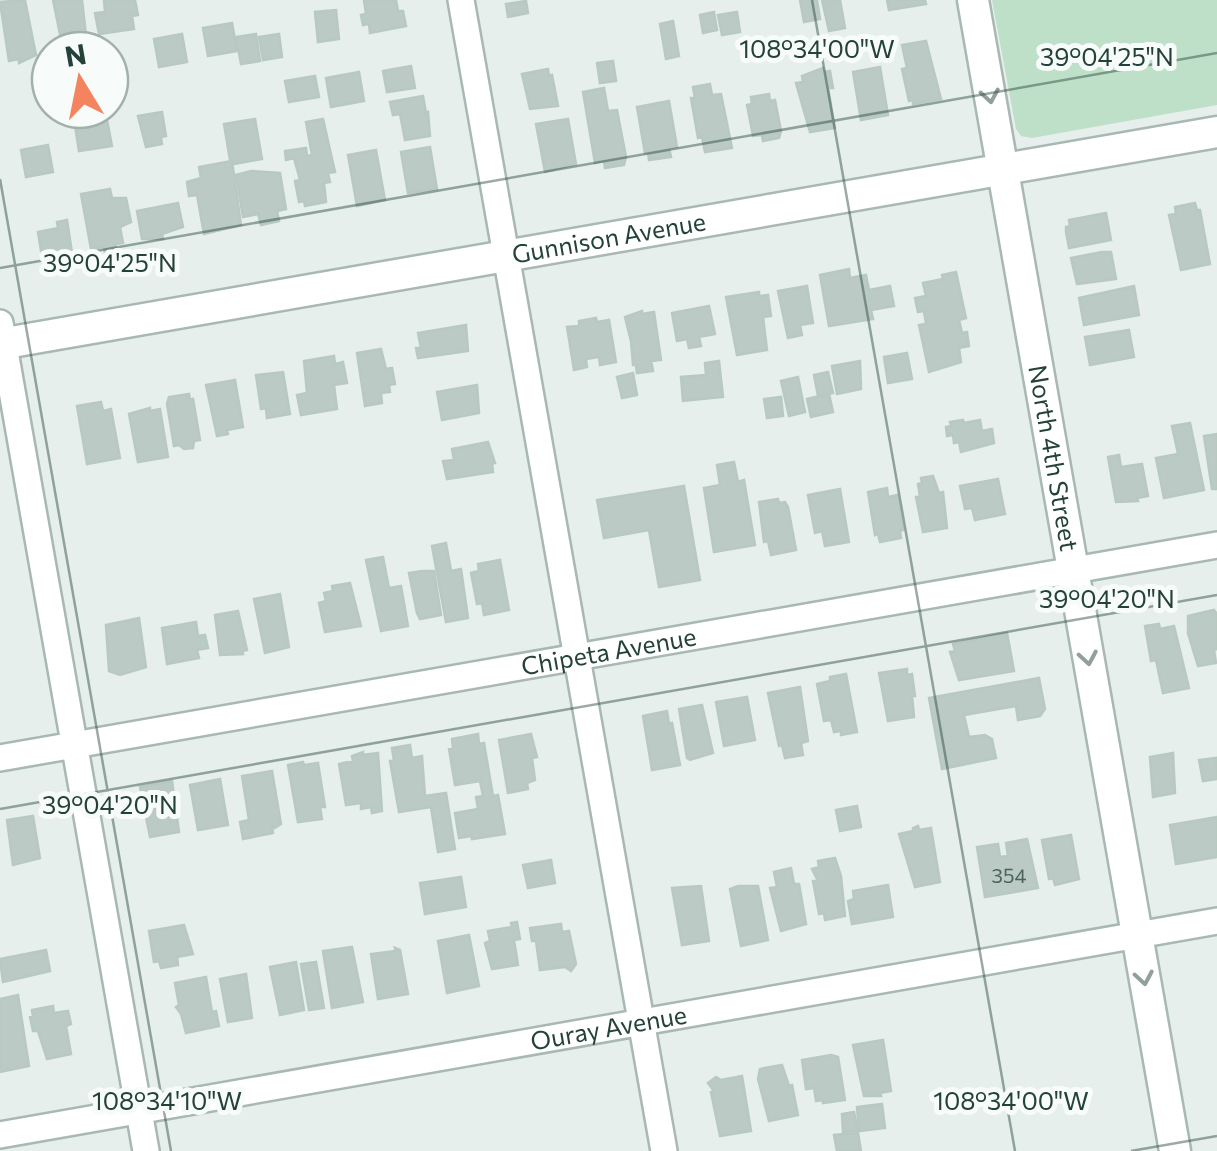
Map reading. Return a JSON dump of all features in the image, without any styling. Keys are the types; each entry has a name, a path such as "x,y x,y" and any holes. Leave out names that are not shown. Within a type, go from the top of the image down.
{"street":[{"path":"461,0 664,1151"},
{"name":"North 4th Street","path":"973,0 1175,1151"},
{"name":"Gunnison Avenue","path":"1,337 506,256 1217,132"},
{"path":"1,337 146,1151"},
{"name":"Chipeta Avenue","path":"0,758 1217,545"},
{"name":"Ouray Avenue","path":"0,1135 1217,921"}],"green space":[{"path":"992,0 1217,0 1217,105 1032,138 1021,136 1016,129"}],"building":[{"path":"25,0 31,30 30,58 19,63 19,59 9,61 0,2"},
{"path":"53,0 82,0 85,30 59,30"},
{"path":"104,0 135,0 138,15 132,16 134,29 98,30 95,13 105,12"},
{"path":"364,0 396,0 406,26 370,33 369,24 363,25 361,15 366,14"},
{"path":"800,0 817,0 820,19 804,22"},
{"path":"822,0 840,0 845,28 829,31"},
{"path":"887,0 925,0 926,4 889,10"},
{"path":"526,1 528,13 508,17 506,4"},
{"path":"336,10 339,39 318,42 315,12"},
{"path":"714,12 717,30 703,33 700,15"},
{"path":"737,12 740,32 722,35 718,15"},
{"path":"673,21 679,56 666,59 660,24"},
{"path":"232,23 237,51 208,56 203,28"},
{"path":"182,34 187,62 159,67 154,39"},
{"path":"256,34 260,61 241,64 236,37"},
{"path":"279,34 282,57 263,60 259,37"},
{"path":"926,41 941,99 913,104 902,69 907,68 902,45"},
{"path":"613,61 616,81 600,83 597,63"},
{"path":"411,66 415,88 387,92 383,71"},
{"path":"880,67 888,115 861,120 853,72"},
{"path":"823,68 824,72 830,71 833,88 828,88 835,128 810,132 796,83 803,82 802,76"},
{"path":"548,69 558,106 530,109 522,74"},
{"path":"359,72 364,101 331,107 326,78"},
{"path":"315,76 319,97 289,102 285,81"},
{"path":"710,84 712,95 721,94 732,148 705,152 702,137 698,138 691,98 695,98 693,87"},
{"path":"604,88 608,111 617,110 626,157 624,165 605,168 604,161 595,163 583,92"},
{"path":"769,94 770,101 775,100 781,131 779,138 763,141 762,135 753,136 747,105 752,104 751,97"},
{"path":"423,96 430,136 405,140 400,114 393,115 390,102"},
{"path":"669,101 677,147 669,148 671,157 649,160 637,107"},
{"path":"162,112 166,136 161,137 162,144 146,147 138,116"},
{"path":"255,119 262,159 234,164 224,124"},
{"path":"323,119 335,172 328,173 330,182 324,183 326,202 305,206 304,201 299,202 295,181 300,180 294,158 286,160 285,151 306,148 307,156 312,155 306,122"},
{"path":"568,119 576,164 545,172 536,124"},
{"path":"76,130 109,130 112,146 79,151"},
{"path":"48,145 53,172 26,177 21,150"},
{"path":"430,147 437,189 408,193 401,152"},
{"path":"376,150 385,200 357,206 348,155"},
{"path":"232,161 241,225 204,234 197,195 189,196 187,182 201,178 199,167"},
{"path":"251,171 280,173 286,209 277,211 279,221 261,225 258,214 243,217 236,175"},
{"path":"110,189 112,198 126,198 131,222 120,227 123,243 115,244 117,251 105,253 104,247 91,249 81,194"},
{"path":"178,203 183,227 162,234 163,239 142,239 137,211"},
{"path":"1195,203 1200,210 1210,264 1181,270 1169,215 1176,214 1175,207"},
{"path":"1106,213 1111,240 1069,248 1069,220"},
{"path":"67,220 72,253 56,260 55,255 42,257 38,232 58,228 57,222"},
{"path":"1111,252 1116,279 1077,284 1071,258"},
{"path":"849,269 850,278 866,275 869,290 890,286 894,306 871,310 873,319 829,326 820,275"},
{"path":"956,272 966,318 959,320 962,333 967,332 969,346 959,348 961,362 929,372 919,325 926,324 924,311 918,312 915,298 926,296 923,283"},
{"path":"807,286 813,323 800,325 802,335 788,338 778,291"},
{"path":"1134,286 1139,315 1084,325 1079,298"},
{"path":"759,292 759,296 768,295 771,316 763,317 767,350 737,355 726,297"},
{"path":"709,306 715,334 699,337 701,346 689,348 687,339 677,341 672,313"},
{"path":"642,311 654,312 661,360 651,361 653,371 637,373 625,317"},
{"path":"596,318 597,322 609,320 616,362 600,365 599,357 586,359 587,367 574,370 567,327"},
{"path":"466,325 468,351 418,358 418,333"},
{"path":"1129,330 1134,357 1090,365 1085,337"},
{"path":"381,349 386,369 392,368 395,384 389,385 390,392 381,393 382,403 365,406 357,353"},
{"path":"907,353 912,379 888,383 884,357"},
{"path":"334,356 335,364 343,362 347,383 334,385 337,409 301,415 297,395 307,393 304,361"},
{"path":"719,361 723,397 683,401 681,377 706,375 705,363"},
{"path":"860,361 861,389 837,394 832,366"},
{"path":"283,372 290,414 267,418 266,408 261,409 256,375"},
{"path":"828,372 833,393 818,396 814,375"},
{"path":"633,373 637,395 622,398 617,377"},
{"path":"798,377 805,412 789,416 781,381"},
{"path":"235,380 243,427 217,436 206,385"},
{"path":"477,385 479,413 442,420 437,392"},
{"path":"189,394 200,440 194,441 193,448 184,449 174,446 167,404 169,397"},
{"path":"829,394 833,412 811,417 807,399"},
{"path":"781,397 783,416 767,418 764,399"},
{"path":"101,402 103,411 111,409 120,458 87,464 77,406"},
{"path":"160,409 168,457 138,462 129,414"},
{"path":"980,420 982,431 992,429 994,443 961,452 953,435 947,436 946,427 951,426 950,422"},
{"path":"1190,423 1204,490 1164,498 1156,458 1178,454 1172,426"},
{"path":"1217,434 1217,489 1212,489 1204,436"},
{"path":"488,442 495,463 493,472 447,479 443,461 454,460 452,449"},
{"path":"1119,455 1121,467 1142,464 1148,496 1137,498 1138,501 1116,502 1108,457"},
{"path":"734,462 738,482 744,480 755,545 714,552 704,488 720,485 717,465"},
{"path":"933,476 939,493 943,492 947,528 923,532 916,497 920,497 918,484 922,483 921,478"},
{"path":"998,479 1005,514 975,520 972,508 965,509 960,486"},
{"path":"684,486 700,580 659,587 649,530 604,538 597,500"},
{"path":"887,488 888,497 897,495 903,530 901,538 880,542 878,534 875,535 868,492"},
{"path":"840,489 849,542 825,546 822,531 815,533 808,495"},
{"path":"778,499 788,507 796,550 771,555 768,541 764,542 759,502"},
{"path":"446,543 451,571 461,569 468,618 446,622 432,546"},
{"path":"383,557 389,588 401,586 408,626 381,631 366,560"},
{"path":"500,560 509,610 484,615 482,603 477,604 471,573 479,571 478,564"},
{"path":"434,571 441,615 420,619 409,573"},
{"path":"350,583 361,626 325,632 319,603 326,601 324,593 333,591 332,586"},
{"path":"280,594 289,647 265,653 254,599"},
{"path":"1214,610 1216,663 1198,666 1188,633 1188,616"},
{"path":"238,611 247,650 243,654 220,655 215,615"},
{"path":"139,618 146,667 120,675 109,671 106,625"},
{"path":"196,622 198,636 205,635 208,648 197,650 199,658 167,664 162,628"},
{"path":"1159,624 1160,629 1174,626 1189,688 1163,693 1156,660 1151,661 1145,626"},
{"path":"1007,633 1014,671 959,680 950,652 955,651 953,644"},
{"path":"907,669 907,675 912,674 914,717 888,721 879,673"},
{"path":"846,674 857,732 841,735 841,731 834,732 831,720 824,721 817,684"},
{"path":"1039,678 1045,709 1040,716 1018,720 1016,706 964,715 969,737 985,735 992,739 996,758 942,769 929,698"},
{"path":"800,687 808,741 801,743 803,755 785,758 768,693"},
{"path":"747,697 755,740 724,746 716,702"},
{"path":"702,705 713,753 690,760 679,709"},
{"path":"667,711 680,765 652,770 643,716"},
{"path":"478,734 479,744 484,743 493,796 498,795 505,834 459,838 455,813 478,809 476,797 483,796 480,781 455,785 449,749 453,748 452,739"},
{"path":"531,734 537,757 532,758 535,780 527,783 528,789 508,793 499,740"},
{"path":"410,745 412,758 422,756 425,796 446,793 455,849 438,852 431,807 399,812 390,761 394,761 392,748"},
{"path":"378,753 382,811 361,809 361,803 346,805 339,764 353,761 352,756"},
{"path":"1173,753 1175,793 1153,797 1150,757"},
{"path":"1216,758 1217,779 1203,781 1199,760"},
{"path":"318,763 325,807 320,807 322,819 298,822 288,765"},
{"path":"272,771 281,824 275,828 272,825 273,833 243,839 240,822 249,820 242,776"},
{"path":"220,779 228,825 198,830 190,785"},
{"path":"172,781 179,832 150,837 140,787"},
{"path":"857,806 861,827 840,831 836,810"},
{"path":"33,816 40,858 13,865 7,820"},
{"path":"1217,817 1217,857 1176,864 1170,825"},
{"path":"918,826 919,830 931,828 940,882 915,887 899,834"},
{"path":"1071,835 1079,879 1055,885 1053,878 1049,879 1042,840"},
{"path":"1027,839 1038,888 985,897 977,847 998,844 1000,857 1008,856 1006,843"},
{"path":"835,858 845,916 825,920 824,913 819,914 813,881 818,881 812,869 819,867 818,861"},
{"path":"551,860 555,883 528,888 523,865"},
{"path":"791,868 794,884 799,884 806,924 781,931 770,888 777,887 774,872"},
{"path":"461,877 466,907 425,914 420,883"},
{"path":"888,885 893,917 852,924 848,901 854,899 853,891"},
{"path":"701,886 709,941 682,945 672,888"},
{"path":"758,886 768,940 741,946 730,889"},
{"path":"517,922 520,939 514,940 518,965 492,969 485,943 490,941 488,931 512,927 511,923"},
{"path":"561,924 562,932 569,931 576,964 571,971 565,967 540,970 530,928"},
{"path":"184,925 193,954 177,957 178,965 161,968 159,961 154,962 149,931"},
{"path":"469,935 479,986 447,993 438,941"},
{"path":"352,947 363,1002 332,1008 323,951"},
{"path":"395,948 400,950 408,994 378,999 371,954 396,951"},
{"path":"46,950 50,971 3,982 0,959"},
{"path":"296,962 304,1010 280,1015 270,967"},
{"path":"316,962 324,1008 309,1010 301,964"},
{"path":"246,974 252,1018 228,1022 220,979"},
{"path":"206,977 212,1012 216,1011 219,1026 186,1033 176,1007 179,1005 175,983"},
{"path":"18,995 29,1066 0,1072 0,999"},
{"path":"53,1006 54,1013 68,1011 71,1024 66,1026 71,1054 47,1059 30,1017 32,1010"},
{"path":"883,1040 891,1091 880,1093 881,1096 864,1096 853,1045"},
{"path":"838,1057 845,1100 823,1103 816,1101 814,1088 806,1089 802,1060"},
{"path":"782,1065 789,1086 792,1085 798,1115 769,1121 758,1079 760,1069"},
{"path":"742,1076 751,1131 720,1136 711,1092 714,1091 708,1083 716,1077 721,1080"},
{"path":"882,1104 885,1128 859,1131 857,1107"},
{"path":"854,1112 858,1131 843,1132 842,1114"},
{"path":"858,1133 861,1151 837,1151 834,1135"}]}
